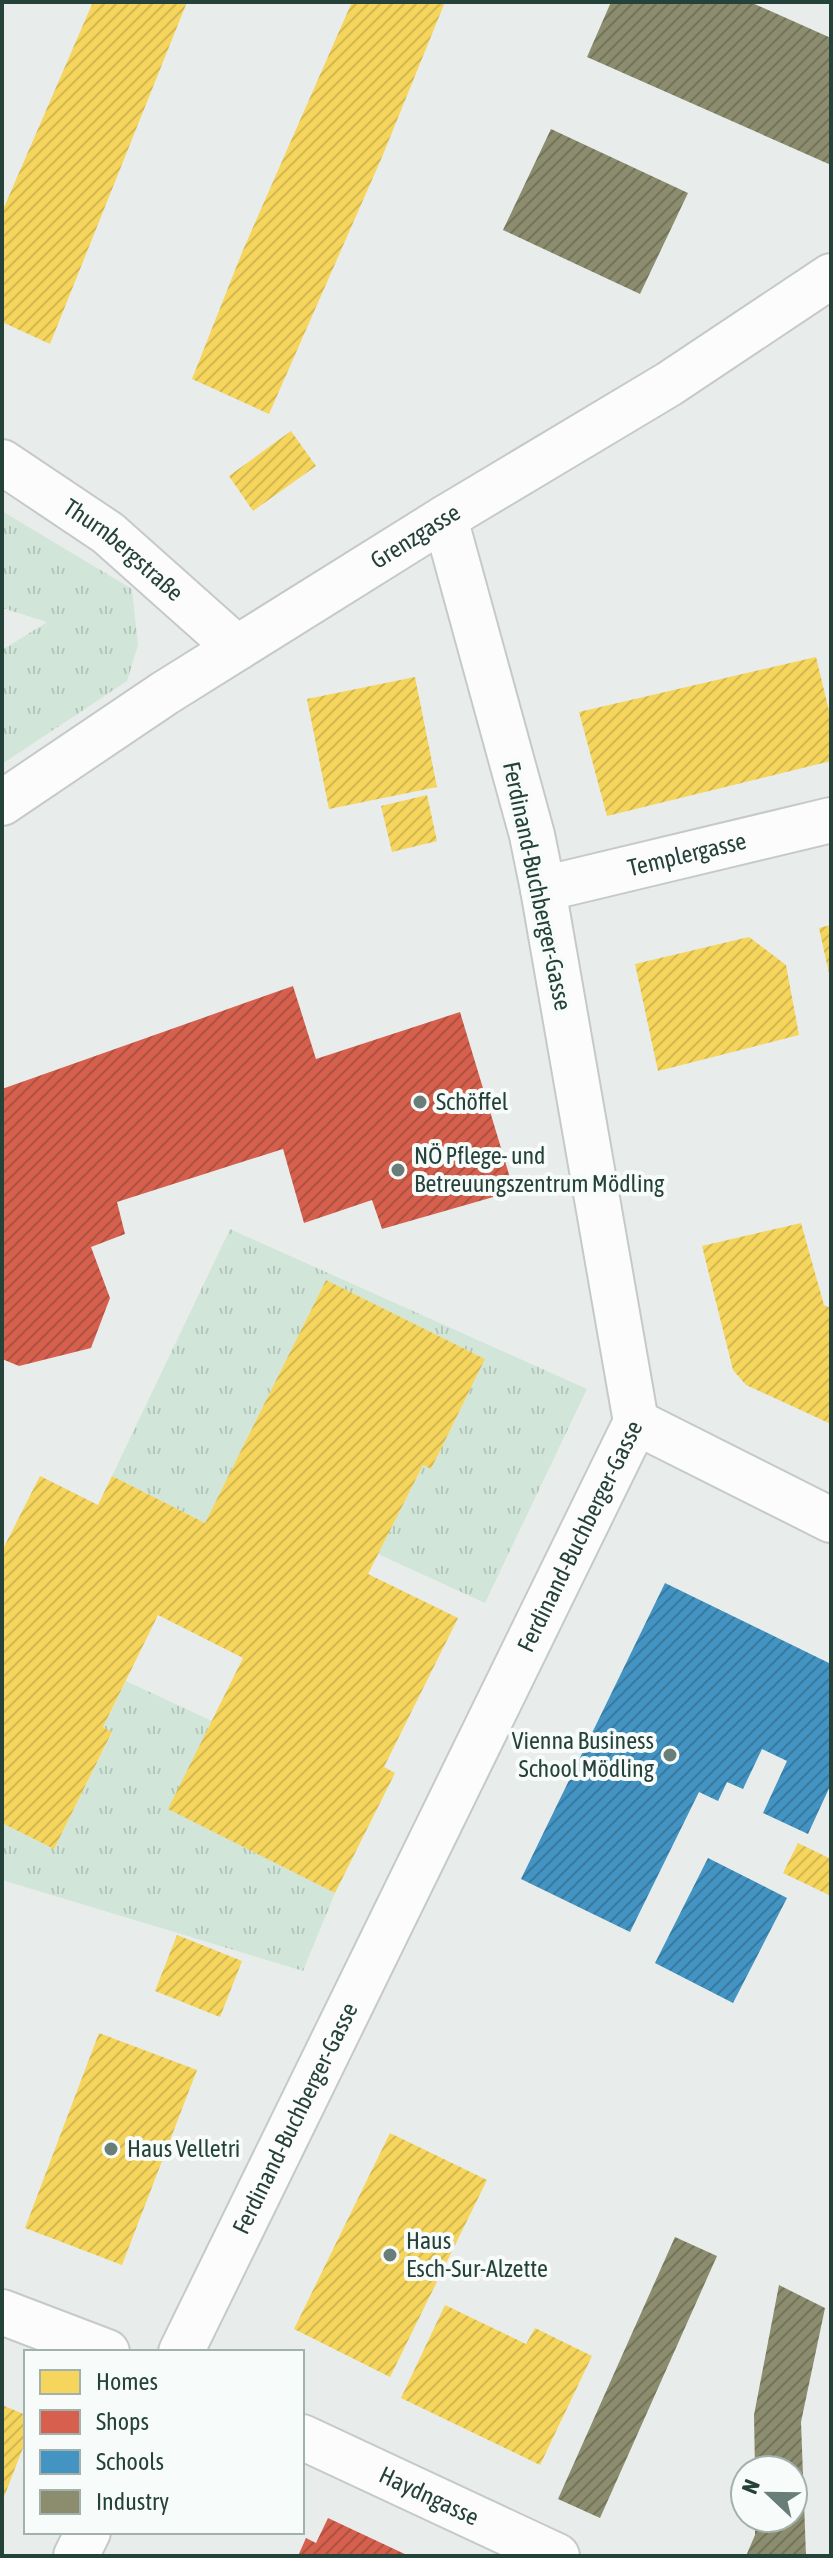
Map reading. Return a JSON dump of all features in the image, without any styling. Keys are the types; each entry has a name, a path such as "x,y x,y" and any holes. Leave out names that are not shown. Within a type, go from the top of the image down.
{"street":[{"name":"Grenzgasse","path":"2,803 165,693 445,518 669,384 831,276"},
{"name":"Thurnbergstraße","path":"2,462 108,533 237,648"},
{"name":"Ferdinand-Buchberger-Gasse","path":"182,2350 636,1422 532,835 445,518"},
{"name":"Templergasse","path":"543,889 831,820"},
{"path":"636,1422 831,1520"},
{"path":"2,2312 102,2350"},
{"name":"Haydngasse","path":"304,2438 557,2556"},
{"path":"76,2556 87,2534"}],"green space":[{"path":"2,511 132,589 138,645 127,681 2,764 2,650 47,622 2,608"},
{"path":"230,1229 587,1389 485,1603 378,1554 423,1465 431,1469 485,1359 326,1280 205,1523 112,1476"},
{"path":"126,1681 212,1721 169,1809 335,1893 303,1971 2,1880 2,1823 54,1849 112,1733 103,1727"}],"building: Homes":[{"path":"93,2 187,2 50,344 2,322 2,212"},
{"path":"352,2 445,2 382,157 269,414 192,379 243,250"},
{"path":"291,431 316,466 253,511 229,476"},
{"path":"816,657 831,719 831,761 607,816 579,712"},
{"path":"415,677 437,787 329,809 307,699"},
{"path":"427,795 437,841 392,852 381,806"},
{"path":"831,925 831,978 830,978 819,928"},
{"path":"749,937 786,965 799,1035 658,1071 635,964"},
{"path":"801,1223 824,1305 831,1308 831,1424 746,1385 733,1370 702,1246"},
{"path":"326,1280 485,1359 431,1469 423,1465 368,1574 458,1618 384,1767 395,1773 335,1893 168,1809 243,1658 158,1615 103,1727 112,1732 54,1849 2,1823 2,1551 40,1476 98,1505 112,1476 205,1523"},
{"path":"798,1843 831,1859 831,1896 783,1873"},
{"path":"177,1935 242,1961 220,2017 155,1991"},
{"name":"Haus Velletri","path":"99,2033 197,2070 122,2265 25,2228"},
{"name":"Haus Esch-Sur-Alzette","path":"390,2133 487,2180 390,2377 294,2329"},
{"path":"445,2305 526,2344 535,2328 592,2356 540,2465 401,2398"},
{"path":"2,2405 24,2414 24,2445 2,2502"}],"building: Shops":[{"name":"NÖ Pflege- und Betreuungszentrum Mödling","path":"293,986 316,1059 460,1012 514,1191 382,1229 372,1200 304,1223 283,1149 117,1202 125,1234 91,1247 110,1298 91,1348 19,1366 2,1359 2,1089"},
{"path":"328,2518 409,2556 298,2556 306,2538 316,2543"}],"building: Schools":[{"name":"Vienna Business School Mödling","path":"665,1583 831,1664 831,1784 808,1834 763,1813 787,1761 762,1749 743,1789 727,1782 718,1801 699,1792 630,1932 521,1879"},
{"path":"708,1858 787,1898 733,2003 655,1963"}],"building: Industry":[{"path":"611,2 750,2 831,38 831,165 587,57"},
{"path":"551,129 688,193 640,294 503,230"},
{"path":"675,2237 717,2256 600,2518 558,2499"},
{"path":"779,2285 825,2308 801,2422 802,2454 755,2454 754,2415"},
{"path":"805,2534 806,2556 746,2556 755,2535"}],"place":[{"name":"Schöffel","path":"420,1102"},
{"name":"NÖ Pflege- und Betreuungszentrum Mödling","path":"398,1170"},
{"name":"Vienna Business School Mödling","path":"670,1755"},
{"name":"Haus Velletri","path":"111,2149"},
{"name":"Haus Esch-Sur-Alzette","path":"390,2255"}]}
